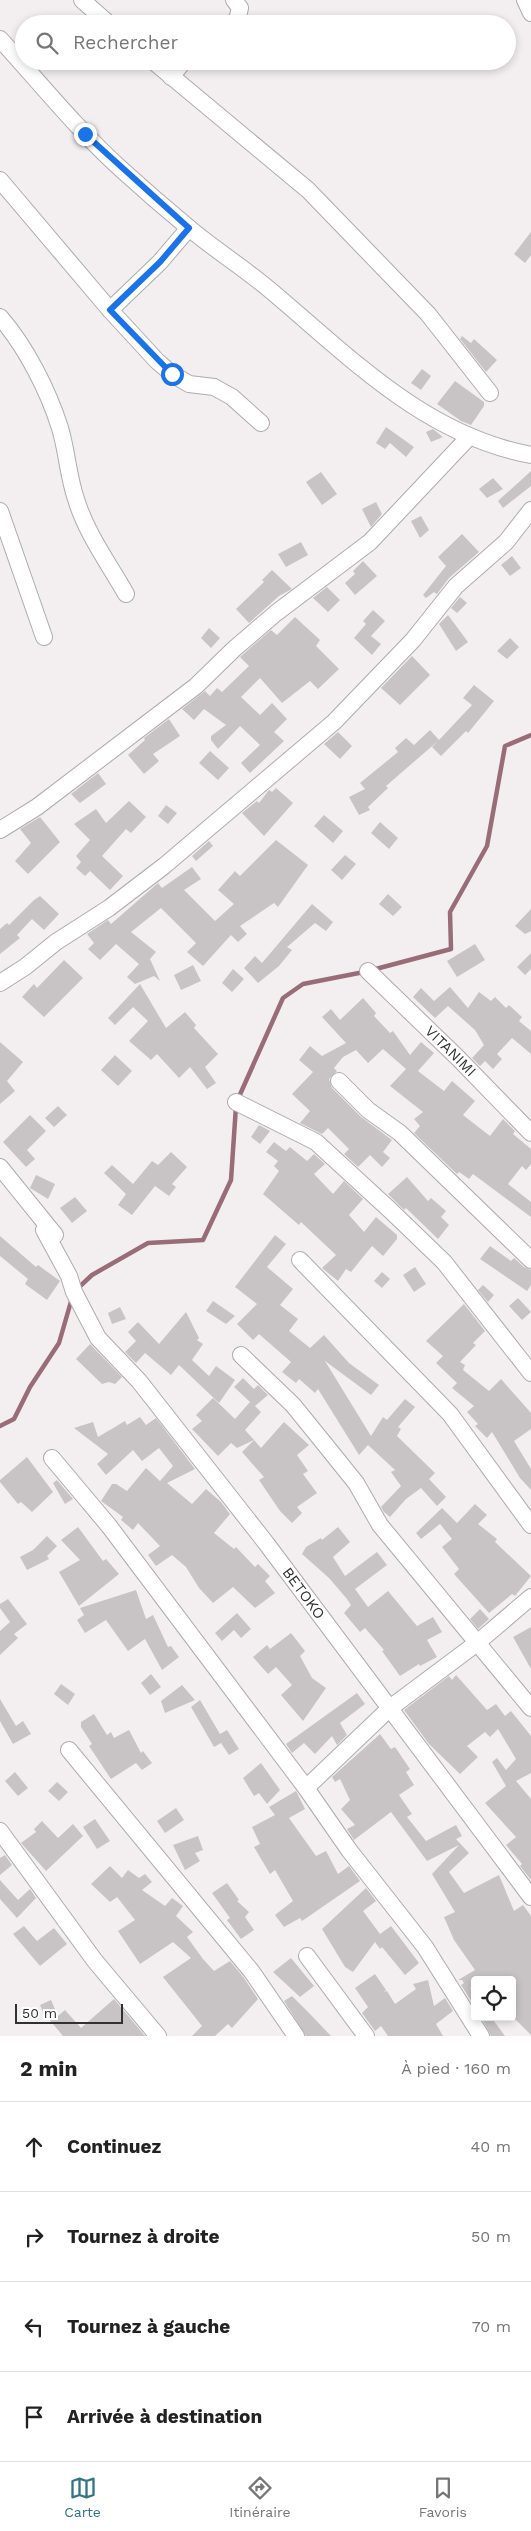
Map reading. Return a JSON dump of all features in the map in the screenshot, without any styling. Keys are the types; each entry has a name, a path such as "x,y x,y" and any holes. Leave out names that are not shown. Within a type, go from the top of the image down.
{"street":[{"path":"82,0 99,15"},
{"path":"234,0 240,8 238,15"},
{"path":"525,0 531,13"},
{"path":"0,39 15,56"},
{"path":"28,70 85,134 189,228 264,284 333,343 361,370 395,395 469,437 508,451 531,455"},
{"path":"163,70 308,190 428,314 490,392"},
{"path":"171,77 177,70"},
{"path":"0,180 110,310 172,374 189,384 214,387 232,397 261,423"},
{"path":"110,310 160,262 189,228"},
{"path":"0,317 31,364 46,395 60,428 76,500 86,525 126,594"},
{"path":"0,830 37,807 115,746 189,692 276,613 370,542 469,437"},
{"path":"0,984 56,942 109,908 164,866 334,722 413,640 456,586 506,542 531,510"},
{"path":"0,511 44,637"},
{"name":"VITANIMI","path":"368,971 458,1058 531,1133"},
{"path":"339,1081 368,1110 400,1133 531,1260"},
{"path":"236,1102 316,1142 444,1262 531,1373"},
{"name":"BETOKO","path":"0,1167 56,1236 44,1230 69,1276 73,1289 98,1338 139,1381 266,1543 531,1897"},
{"path":"300,1260 450,1414 531,1525"},
{"path":"241,1355 293,1405 356,1482 380,1525 531,1708"},
{"path":"52,1458 110,1526 306,1788 349,1850 425,1947 481,2036"},
{"path":"306,1788 390,1708 477,1643 531,1597"},
{"path":"69,1750 252,1972 296,2036"},
{"path":"0,1831 95,1961 158,2036"},
{"path":"307,1956 366,2036"}],"building":[{"path":"531,232 531,255 525,263 514,254"},
{"path":"462,336 471,343 474,339 497,360 486,372 460,339"},
{"path":"422,369 431,376 421,390 411,383"},
{"path":"455,381 484,402 484,406 471,425 461,421 437,404"},
{"path":"386,427 414,447 406,457 390,443 385,449 376,443"},
{"path":"433,429 443,437 431,442 426,432"},
{"path":"531,471 531,486 503,508 498,501"},
{"path":"321,472 337,494 322,505 306,482"},
{"path":"493,478 503,489 487,498 479,489"},
{"path":"376,502 382,514 371,527 362,509"},
{"path":"421,516 429,530 420,538 411,521"},
{"path":"462,534 479,552 449,578 437,594 434,592 426,598 423,595 446,566 438,557"},
{"path":"301,542 308,555 286,567 278,554"},
{"path":"512,556 521,568 510,576 501,565"},
{"path":"363,561 377,576 355,595 345,583 355,574 353,571"},
{"path":"272,570 292,589 279,596 249,623 236,609 264,582 262,580"},
{"path":"327,587 340,600 328,612 313,598"},
{"path":"460,597 467,603 457,613 451,608"},
{"path":"373,610 385,621 371,636 381,644 372,655 354,638 366,624 363,621"},
{"path":"448,615 468,642 456,651 439,624"},
{"path":"295,617 320,640 316,646 339,669 318,689 310,681 282,703 260,678 241,697 260,715 272,703 287,719 274,732 284,741 250,773 241,763 260,745 240,726 218,749 211,740 211,736 226,725 204,709 194,720 182,709 205,691 210,696 217,688 222,692 249,666 240,657 271,630 277,635"},
{"path":"209,628 220,638 211,648 201,638"},
{"path":"510,638 519,647 507,659 497,651"},
{"path":"412,656 430,675 400,705 381,688"},
{"path":"474,685 494,701 468,733 466,731 441,756 432,747 438,741 386,786 388,788 368,807 370,810 359,815 349,797 365,789 360,783 398,752 395,748 406,738 414,745 430,730 439,740 472,705 463,698"},
{"path":"169,719 180,736 153,754 159,761 144,774 128,755 145,740 144,738"},
{"path":"338,732 352,746 340,759 324,744"},
{"path":"210,751 229,768 218,780 199,763"},
{"path":"98,773 106,784 80,803 71,794"},
{"path":"276,788 293,803 264,836 242,813 257,801 259,803 269,790 272,792"},
{"path":"129,801 146,817 131,833 126,829 102,856 123,876 110,890 90,871 85,876 76,868 81,862 76,856 90,840 74,824 96,809 106,823"},
{"path":"166,805 177,813 168,824 158,816"},
{"path":"324,815 343,831 333,843 314,826"},
{"path":"40,817 60,842 28,874 15,861 31,843 20,829"},
{"path":"380,822 398,838 389,849 371,833"},
{"path":"276,840 308,865 278,907 274,903 240,926 247,934 238,942 231,935 203,966 187,952 196,943 161,908 131,932 156,952 150,959 160,981 154,976 135,984 127,977 139,964 116,944 100,960 88,949 94,943 87,934 108,920 111,924 158,883 162,888 192,867 201,879 184,890 215,921 234,904 218,890 235,871 240,876"},
{"path":"209,841 213,846 196,861 192,856"},
{"path":"345,855 356,864 342,880 331,870"},
{"path":"388,894 402,907 393,916 379,904"},
{"path":"40,896 59,914 44,930 32,919 17,935 20,938 0,954 0,929 7,923 9,925"},
{"path":"312,904 333,922 326,931 315,923 287,947 292,950 279,966 258,983 244,968 255,956 262,963"},
{"path":"531,909 531,931 525,934 515,926"},
{"path":"475,944 485,960 457,977 447,961"},
{"path":"531,953 531,969 525,975 517,967"},
{"path":"64,960 83,978 44,1017 22,997 34,984 37,988"},
{"path":"193,965 201,981 181,990 174,975"},
{"path":"233,969 244,979 232,992 222,983"},
{"path":"140,984 166,1028 185,1012 196,1025 194,1028 218,1054 205,1067 216,1083 207,1089 190,1067 179,1078 157,1054 151,1060 129,1041 148,1021 133,1007 115,1025 108,1018"},
{"path":"450,987 468,1008 479,992 491,1001 495,997 506,1008 509,1005 522,1017 519,1021 531,1031 531,1054 512,1038 497,1054 502,1059 493,1069 485,1061 480,1066 472,1058 484,1045 475,1030 448,1006 435,1018 413,997 421,988 434,1001"},
{"path":"363,998 376,1013 374,1016 390,1033 393,1031 410,1055 421,1042 434,1053 418,1071 444,1091 452,1081 475,1101 463,1115 490,1136 503,1119 515,1131 513,1134 531,1149 531,1164 526,1170 522,1166 508,1184 531,1202 531,1217 473,1174 469,1179 459,1172 457,1174 414,1133 420,1126 414,1119 423,1112 390,1086 406,1069 383,1049 368,1063 356,1050 343,1057 334,1068 337,1071 329,1079 332,1088 361,1117 392,1140 383,1152 390,1158 382,1167 370,1155 358,1167 344,1154 349,1149 328,1128 322,1134 300,1123 310,1111 292,1094 313,1072 299,1060 310,1046 322,1056 346,1043 322,1017 331,1009 340,1020"},
{"path":"0,1042 23,1062 7,1081 15,1091 0,1104"},
{"path":"115,1055 132,1071 118,1086 101,1070"},
{"path":"58,1106 67,1115 54,1127 45,1118"},
{"path":"30,1115 46,1131 27,1150 35,1159 26,1167 3,1142"},
{"path":"259,1125 270,1131 260,1144 251,1137"},
{"path":"274,1142 286,1151 290,1147 307,1161 314,1154 325,1164 314,1174 333,1194 344,1181 363,1199 349,1215 364,1232 376,1217 397,1235 397,1239 383,1256 372,1246 351,1272 346,1269 338,1281 322,1268 336,1255 301,1222 299,1225 263,1194 279,1171 274,1166 278,1161 266,1152"},
{"path":"171,1152 187,1167 172,1184 176,1187 169,1196 155,1186 132,1215 118,1205 126,1194 104,1173 112,1165 133,1184 152,1161 158,1165"},
{"path":"36,1175 55,1184 48,1199 30,1188"},
{"path":"407,1177 428,1201 431,1198 446,1211 441,1217 449,1225 438,1239 406,1208 404,1210 388,1194"},
{"path":"75,1197 87,1211 72,1223 60,1208"},
{"path":"275,1235 286,1244 267,1267 293,1289 280,1305 298,1319 289,1331 310,1348 324,1335 349,1363 379,1385 371,1395 325,1361 371,1436 383,1417 387,1420 405,1399 415,1407 398,1427 401,1429 397,1436 435,1473 429,1479 446,1497 437,1506 421,1488 406,1499 390,1517 384,1512 381,1507 401,1486 391,1472 395,1470 368,1445 359,1455 318,1389 315,1393 299,1379 296,1383 282,1372 291,1362 259,1334 253,1340 237,1324 257,1304 235,1287"},
{"path":"0,1236 36,1267 38,1265 60,1281 47,1300 25,1284 28,1279 0,1256"},
{"path":"490,1246 511,1261 514,1258 524,1267 531,1270 531,1285 527,1291 480,1259"},
{"path":"415,1267 426,1284 414,1292 403,1275"},
{"path":"382,1272 390,1279 382,1288 374,1281"},
{"path":"483,1285 494,1295 488,1302 478,1290"},
{"path":"518,1298 531,1312 522,1320 509,1306"},
{"path":"213,1301 235,1316 226,1324 206,1311"},
{"path":"464,1304 485,1331 473,1343 476,1345 460,1362 465,1365 463,1370 489,1391 501,1379 531,1413 531,1429 514,1441 531,1469 531,1490 520,1478 492,1432 487,1438 475,1426 478,1424 467,1412 474,1406 452,1388 457,1383 436,1363 443,1356 426,1341"},
{"path":"120,1307 126,1319 112,1324 108,1313"},
{"path":"186,1312 199,1338 197,1340 203,1344 192,1360 209,1376 216,1366 235,1380 219,1403 179,1365 171,1375 145,1353 136,1363 125,1352 136,1341 128,1332 138,1322 159,1344"},
{"path":"90,1344 122,1377 115,1384 109,1382 102,1384 76,1359"},
{"path":"243,1378 254,1389 258,1385 268,1395 255,1406 261,1412 245,1430 254,1440 237,1448 231,1443 218,1456 192,1429 202,1421 196,1415 213,1398 235,1419 250,1402 234,1387"},
{"path":"140,1417 146,1425 156,1418 195,1469 167,1483 192,1504 206,1489 221,1502 230,1514 214,1533 234,1549 236,1547 255,1567 258,1564 270,1576 265,1581 275,1593 255,1608 233,1587 213,1603 199,1588 186,1567 172,1555 156,1566 148,1555 160,1546 138,1523 133,1530 121,1520 123,1517 101,1501 112,1484 116,1484 127,1491 146,1468 160,1481 173,1466 159,1448 142,1461 133,1450 106,1475 97,1464 108,1454 74,1428 93,1422 98,1437 125,1421 127,1425"},
{"path":"284,1422 309,1445 297,1455 308,1471 303,1474 317,1493 297,1507 302,1513 292,1523 280,1511 259,1480 264,1477 242,1452 254,1440 261,1448"},
{"path":"27,1457 53,1492 32,1512 21,1502 18,1504 0,1482"},
{"path":"57,1480 73,1499 65,1504 53,1483"},
{"path":"475,1504 487,1515 478,1524 497,1539 495,1542 531,1576 515,1596 512,1594 489,1613 454,1574 459,1569 442,1547 452,1539 440,1524 421,1539 416,1533 442,1508 457,1523"},
{"path":"78,1527 103,1561 106,1559 119,1574 79,1606 59,1572 80,1560 61,1540"},
{"path":"338,1527 350,1542 333,1557 345,1576 377,1552 387,1565 355,1589 368,1607 388,1591 417,1626 433,1617 442,1632 427,1640 437,1657 420,1666 419,1664 400,1676 382,1651 384,1650 365,1628 360,1632 344,1613 351,1605 347,1599 329,1578 302,1554 306,1547 321,1538 322,1540"},
{"path":"47,1536 57,1546 47,1556 49,1559 27,1570 20,1557 33,1550"},
{"path":"136,1590 146,1619 153,1615 168,1647 171,1646 179,1657 162,1670 145,1639 128,1651 106,1620 85,1633 77,1620 84,1615 80,1608"},
{"path":"8,1599 27,1624 14,1634 18,1638 0,1655 0,1631 10,1622 0,1608 0,1604"},
{"path":"480,1609 489,1619 478,1629 470,1619"},
{"path":"237,1613 251,1629 241,1638 234,1630 222,1641 215,1633"},
{"path":"531,1627 531,1669 513,1637"},
{"path":"291,1633 305,1651 300,1656 312,1678 326,1688 303,1721 281,1695 292,1685 276,1667 268,1674 253,1657 267,1645 270,1649"},
{"path":"151,1674 161,1687 150,1695 141,1683"},
{"path":"456,1675 487,1710 496,1704 505,1716 511,1711 531,1736 531,1773 516,1781 531,1799 531,1880 520,1866 522,1864 506,1845 516,1837 485,1803 506,1786 492,1762 497,1758 506,1770 516,1759 498,1729 490,1737 485,1732 467,1746 478,1757 460,1774 429,1744 404,1710 449,1676 452,1680"},
{"path":"61,1684 75,1694 68,1705 54,1694"},
{"path":"182,1685 195,1700 165,1713 161,1701"},
{"path":"357,1693 365,1704 340,1723 347,1735 337,1745 332,1736 315,1754 304,1743 292,1753 286,1744"},
{"path":"0,1699 16,1726 23,1721 31,1734 13,1744 0,1721"},
{"path":"200,1700 220,1734 227,1730 239,1749 229,1755 221,1743 214,1747 191,1707"},
{"path":"94,1714 107,1735 111,1732 114,1738 129,1730 141,1753 143,1751 152,1763 142,1770 136,1763 111,1779 89,1746 92,1744 81,1727 81,1722"},
{"path":"380,1734 391,1749 395,1747 410,1769 406,1772 414,1785 399,1795 412,1814 407,1817 426,1841 456,1825 462,1836 456,1839 469,1853 449,1872 464,1893 499,1875 514,1911 523,1905 531,1916 531,2035 516,2020 516,1976 471,1976 471,2001 461,1985 464,1983 462,1980 458,1980 475,1970 454,1940 444,1917 455,1912 432,1874 459,1845 427,1861 391,1812 354,1840 347,1829 355,1825 341,1809 350,1800 340,1779 335,1782 332,1777"},
{"path":"261,1763 280,1790 267,1804 259,1793 254,1796 243,1778"},
{"path":"15,1772 28,1788 18,1796 5,1781"},
{"path":"57,1782 68,1792 59,1801 48,1791"},
{"path":"296,1791 305,1809 289,1818 316,1856 326,1851 338,1874 349,1866 360,1881 302,1921 300,1918 284,1927 275,1915 293,1901 275,1870 270,1874 254,1847 260,1844 252,1827 275,1815 269,1807"},
{"path":"176,1808 184,1820 165,1833 157,1821"},
{"path":"95,1819 110,1841 97,1849 83,1827"},
{"path":"42,1821 58,1838 73,1824 83,1836 46,1871 21,1843 36,1832 34,1829"},
{"path":"198,1836 203,1850 195,1853 200,1861 185,1870 173,1845"},
{"path":"5,1855 12,1865 0,1875 0,1858"},
{"path":"110,1866 122,1878 128,1870 139,1878 145,1874 152,1882 142,1890 165,1906 172,1898 183,1906 176,1916 193,1932 187,1937 214,1971 230,1961 244,1978 258,1999 232,2028 228,2024 215,2036 192,2036 202,2026 163,1977 191,1958 173,1942 140,1964 118,1931 135,1920 117,1897 110,1902 91,1884"},
{"path":"0,1880 18,1900 30,1889 36,1898 17,1918 0,1899"},
{"path":"227,1883 239,1900 237,1901 249,1912 245,1917 254,1930 241,1939 227,1920 230,1918 212,1893"},
{"path":"366,1888 376,1901 363,1911 380,1934 391,1926 419,1963 405,1975 382,1947 380,1949 375,1942 353,1972 345,1967 322,1929"},
{"path":"24,1926 37,1941 54,1928 67,1944 40,1966 13,1934"},
{"path":"291,1958 314,1986 300,1997 273,1972"},
{"path":"375,1974 386,1990 384,1992 387,1991 395,2004 416,1989 413,1984 428,1980 434,2006 445,1998 453,2011 436,2024 443,2036 388,2036 381,2026 375,2031 362,2013 368,2007 355,1988"},
{"path":"292,1996 331,2036 306,2036 284,2001"},
{"path":"114,1999 145,2036 63,2036 43,2012 40,2005 51,2000 58,2016 65,2010 81,2028"},
{"path":"483,2021 494,2021 505,2036 491,2036"}],"waterway":[{"path":"372,970 451,949 450,912 487,846 505,746 531,735"},
{"path":"238,1099 283,998 303,984 364,972"},
{"path":"77,1289 92,1275 148,1243 203,1240 231,1180 236,1106"},
{"path":"0,1426 14,1419 30,1387 59,1343 72,1298"}],"route":[{"path":"85,134 120,168 189,228 160,262 110,310 157,361 172,374"}]}
